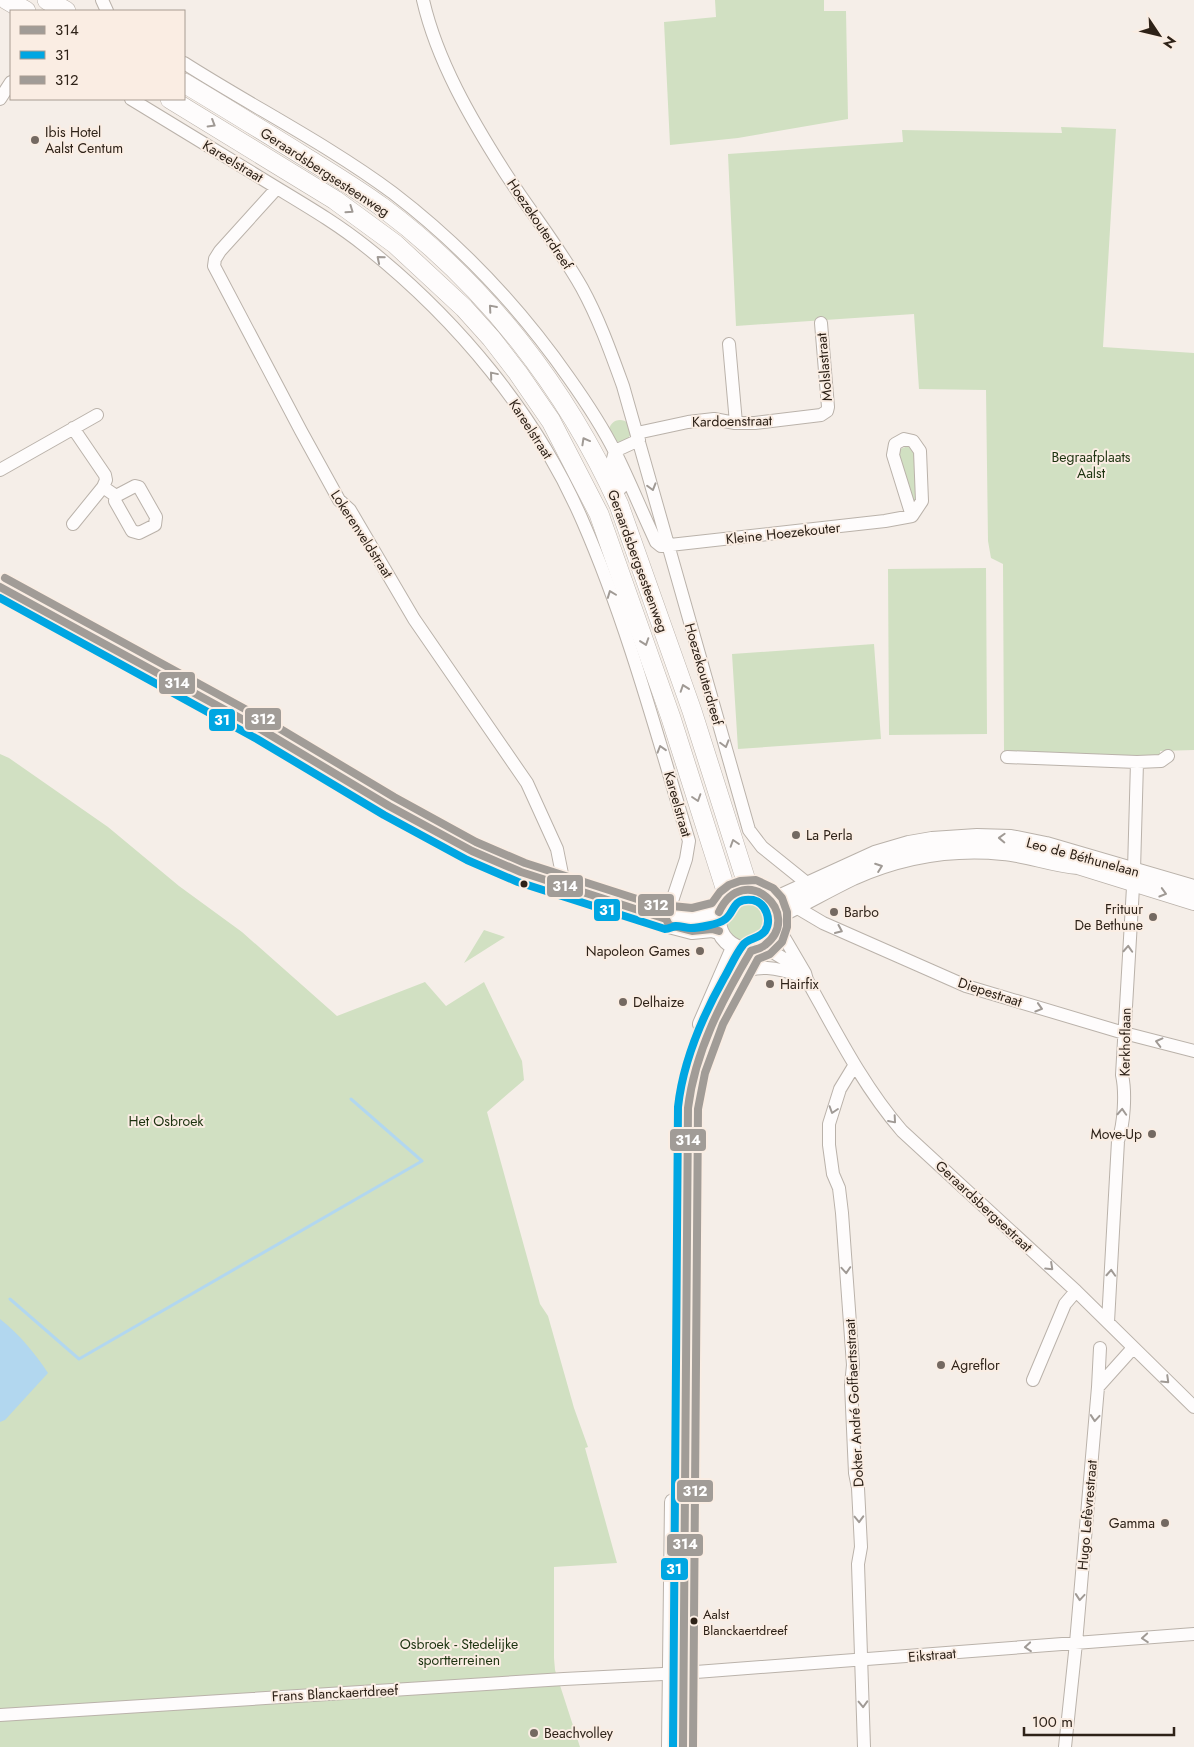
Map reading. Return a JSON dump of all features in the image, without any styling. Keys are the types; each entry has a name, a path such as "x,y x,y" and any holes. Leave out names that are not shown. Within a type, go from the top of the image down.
{"highway":[{"path":"47,0 64,10"},
{"name":"Geraardsbergsesteenweg","path":"185,84 325,169 382,207 472,286 535,360 567,409 610,485 619,505 692,711 749,890"},
{"name":"Geraardsbergsesteenweg","path":"172,100 335,200 395,244 464,308 491,338 551,421 599,514 672,718 724,904"}],"main road":[{"path":"0,586 262,730 389,806 503,865 666,919 672,916 693,918 724,904 738,892 755,890 764,893 776,914 774,937 757,949 734,979 705,1040 691,1088 687,1124 677,1674 670,1747"},
{"name":"Leo de Béthunelaan","path":"776,914 808,884 875,854 909,844 932,840 977,837 1011,838 1046,845 1133,876 1152,890 1194,902"},
{"name":"Leo de Béthunelaan","path":"776,914 855,876 885,865 925,855 958,851 1021,854 1064,865 1194,888"},
{"path":"724,904 718,921 719,931 723,938 734,948 757,949"},
{"path":"666,919 669,925 688,930 701,931 712,929 719,931"},
{"path":"683,1747 677,1674 678,1110 683,1079 694,1042 734,948"}],"street":[{"name":"Hoezekouterdreef","path":"422,0 442,59 504,170 566,263 594,313 617,369 638,436 662,543 749,830 762,846 808,884"},
{"name":"Hoezekouterdreef","path":"427,14 428,0"},
{"name":"Hoezekouterdreef","path":"185,65 356,168 420,215 463,254 520,313 549,350 600,425 662,543"},
{"path":"0,99 10,84"},
{"name":"Kareelstraat","path":"133,100 326,218 364,245 423,296 469,345 501,384 532,428 558,472 583,522 618,612 689,841 686,859 666,919"},
{"name":"Lokerenveldstraat","path":"277,188 220,251 215,259 214,266 339,500 350,510 414,619 527,783 557,849 562,874 560,885"},
{"name":"Molslastraat","path":"821,323 827,411"},
{"path":"729,344 736,423"},
{"name":"Kardoenstraat","path":"638,436 688,422 714,419 755,424 821,415 827,411"},
{"path":"0,470 97,415"},
{"path":"73,428 106,480 103,487 73,524"},
{"path":"619,505 622,490 611,466 615,451 638,436"},
{"path":"904,439 913,441 920,451 922,501 912,516 893,455 895,444 904,439"},
{"path":"103,487 116,496"},
{"name":"Kleine Hoezekouter","path":"662,543 690,543 885,521 912,516"},
{"path":"1007,757 1137,762 1161,761 1168,756"},
{"name":"Kerkhoflaan","path":"1108,1322 1118,1141 1121,1132 1124,1085 1122,1075 1137,762"},
{"name":"Diepestraat","path":"796,906 823,922 966,986 1124,1033 1194,1051"},
{"name":"Geraardsbergsestraat","path":"776,914 805,973 804,978"},
{"name":"Geraardsbergsestraat","path":"757,949 786,960 804,978 854,1066 882,1109 902,1131 1076,1291 1194,1407"},
{"path":"734,979 751,968 777,969 804,978"},
{"name":"Dokter André Goffaertsstraat","path":"854,1066 840,1089 829,1124 829,1145 833,1174 839,1188 842,1213 853,1365 851,1385 854,1474 858,1488 861,1548 858,1564 864,1747"},
{"path":"1033,1380 1065,1304 1076,1291"},
{"name":"Hugo Lefèvrestraat","path":"1065,1747 1076,1643 1100,1348"},
{"path":"1098,1387 1134,1348"},
{"name":"Eikstraat","path":"677,1674 1194,1634"},
{"name":"Frans Blanckaertdreef","path":"0,1715 201,1701 677,1674"}],"green space":[{"path":"715,0 824,0 824,11 846,11 848,119 738,138 670,145 664,22 716,17"},
{"name":"Begraafplaats Aalst","path":"1061,127 1116,129 1103,347 1194,353 1194,750 1160,751 1160,759 1004,752 1003,564 991,558 988,541 986,390 919,389 914,314 736,326 728,154 903,142 902,130 1062,133"},
{"path":"620,420 630,427 631,431 624,441 620,442 610,435 609,431 616,421"},
{"path":"908,446 915,450 917,499 913,504 896,454 900,449"},
{"path":"986,568 987,734 889,735 888,569"},
{"path":"874,644 881,739 738,749 732,654"},
{"name":"Het Osbroek","path":"0,754 9,758 108,827 179,886 242,932 337,1016 425,982 446,1006 484,982 522,1061 524,1080 487,1112 540,1304 548,1316 574,1408 588,1447 585,1448 617,1563 554,1567 555,1670 580,1747 0,1747"},
{"path":"753,899 765,905 770,912 770,930 765,937 758,942 745,943 733,937 728,930 727,917 733,905 740,900"},
{"path":"484,930 505,937 464,963"}],"water":[{"path":"0,1319 26,1344 48,1373 5,1420 0,1422"}],"waterway":[{"path":"10,1299 79,1359 422,1161 351,1099"}],"transit line":[{"name":"312","path":"5,578 267,721 394,797 476,842 525,863 665,908 672,906 692,908 712,903 720,892 729,885 740,881 756,880 773,888 782,898 787,912 787,927 782,942 770,954 758,959 723,1024 705,1073 698,1109 693,1747"},
{"name":"314","path":"0,587 262,730 389,806 472,851 521,872 666,919 669,925 692,931 712,929 719,931"},
{"name":"31","path":"0,598 257,739 384,815 467,860 518,882 665,929 676,926 694,928 718,923 728,917 737,903 741,901 753,900 764,908 768,917 765,931 760,936 745,943 740,949 716,993 694,1041 684,1073 678,1107 673,1747"},
{"name":"314","path":"719,912 730,897 742,890 755,891 766,897 775,907 778,919 776,933 764,946 751,951"},
{"name":"314","path":"683,1747 688,1108 697,1066 711,1026 751,951"}],"place":[{"name":"Ibis Hotel Aalst Centum","path":"35,140"},
{"name":"La Perla","path":"796,835"},
{"name":"Barbo","path":"834,912"},
{"name":"Frituur De Bethune","path":"1153,917"},
{"name":"Napoleon Games","path":"700,951"},
{"name":"Hairfix","path":"770,984"},
{"name":"Delhaize","path":"623,1002"},
{"name":"Move-Up","path":"1152,1134"},
{"name":"Agreflor","path":"941,1365"},
{"name":"Gamma","path":"1165,1523"},
{"name":"Aalst Blanckaertdreef","path":"694,1621"},
{"name":"Beachvolley","path":"534,1733"}],"park label":[{"name":"Osbroek - Stedelijke sportterreinen","path":"459,1652"}]}
